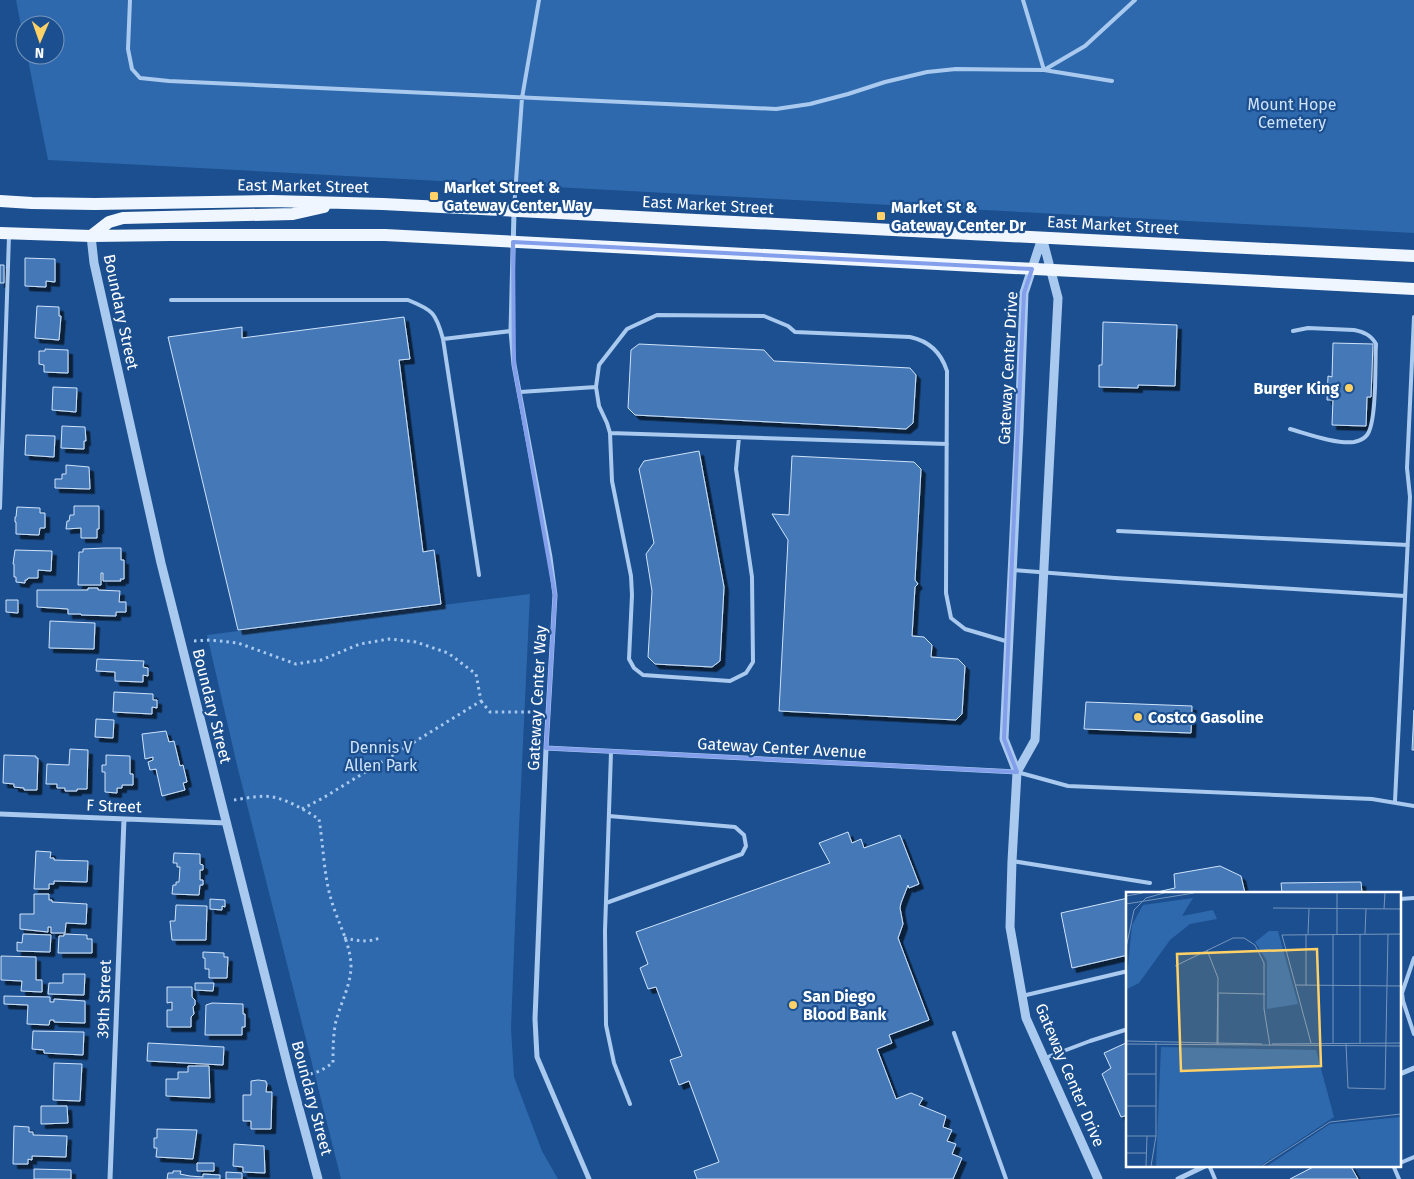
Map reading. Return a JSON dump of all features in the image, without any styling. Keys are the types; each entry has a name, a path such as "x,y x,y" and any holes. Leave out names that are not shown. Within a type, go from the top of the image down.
{"main road":[{"name":"East Market Street","path":"0,201 77,204 272,201 342,203 1414,256"},
{"path":"90,236 109,222 123,218 293,214 342,203"},
{"path":"5,233 90,236 374,235 1414,288"}],"street":[{"name":"Gateway Center Way","path":"514,212 511,331 514,365 550,557 555,595 534,1019 537,1057 589,1179"},
{"name":"Boundary Street","path":"90,236 94,263 161,563 220,801 228,824 291,1079 318,1179"},
{"name":"Gateway Center Drive","path":"1042,237 1024,293 1004,739 1017,772 1010,927 1026,1018 1098,1179"},
{"name":"Gateway Center Drive","path":"1017,772 1035,740 1059,294 1042,237"},
{"name":"Gateway Center Avenue","path":"546,748 1017,772"},
{"name":"F Street","path":"0,814 228,824"},
{"name":"39th Street","path":"110,1179 124,819"},
{"path":"1402,1073 1414,1068"},
{"path":"1178,1179 1206,1166"}],"lane":[{"path":"130,0 128,49 132,69 140,78 169,81 776,109 810,104 884,82 927,72 956,69 1044,70 1112,81"},
{"path":"514,212 522,98 540,0"},
{"path":"1022,0 1044,70"},
{"path":"1044,70 1085,46 1134,0"},
{"path":"0,508 5,233"},
{"path":"171,300 408,300 423,306 437,318 444,339 479,575"},
{"path":"738,436 736,469 752,578 753,662 746,673 730,681 644,675 634,668 629,660 631,576 612,481 610,433 608,423 599,406 596,387 599,364 627,330 657,315 764,316 788,326 795,332 910,337 923,340 943,359 947,371 946,593 952,618 965,629 1009,642"},
{"path":"1395,801 1410,497 1407,468 1414,317"},
{"path":"1290,429 1337,441 1352,442 1361,440 1368,434 1371,422 1375,379 1376,344 1368,334 1354,330 1308,328 1293,332"},
{"path":"444,339 511,331"},
{"path":"520,392 596,387"},
{"path":"610,433 947,444"},
{"path":"1118,531 1408,545"},
{"path":"1013,570 1405,596"},
{"path":"611,752 606,903 606,1025 614,1063 630,1104"},
{"path":"1017,772 1068,786 1372,799 1395,801 1414,806"},
{"path":"606,903 742,854 746,846 744,835 735,827 609,816"},
{"path":"1012,861 1150,883"},
{"path":"1414,958 1402,993 1414,1034"},
{"path":"1022,996 1126,971"},
{"path":"1044,1058 1126,1030"},
{"path":"954,1033 1006,1179"},
{"path":"1402,1162 1414,1157"},
{"path":"1208,1166 1215,1179"},
{"path":"1394,1166 1399,1179"}],"path":[{"path":"181,642 210,640 238,643 296,664 321,660 360,644 389,639 416,642 448,652 476,674 481,701 490,712 524,711 548,713"},
{"path":"302,808 323,798 481,701"},
{"path":"220,801 253,797 276,798 302,808 319,819 330,897 348,947 351,967 346,995 336,1021 333,1063 312,1074 291,1079"},
{"path":"344,938 364,942 382,937"}],"highlighted area":[{"path":"513,242 1032,269 1024,293 1004,739 1017,772 546,748 555,595 514,365"}],"green space":[{"name":"Mount Hope Cemetery","path":"16,0 1414,0 1414,233 48,160 29,65 65,65 65,15 19,15"},
{"name":"Dennis V Allen Park","path":"530,594 511,1028 514,1077 542,1151 558,1179 341,1179 237,765 207,635"}],"building":[{"path":"25,258 55,259 55,282 46,281 46,287 25,286"},
{"path":"0,265 4,265 4,283 0,283"},
{"path":"37,306 59,307 59,316 61,316 59,340 35,338"},
{"path":"404,317 410,359 399,360 423,552 434,550 441,604 238,630 168,337 242,327 242,338"},
{"path":"1103,322 1177,325 1175,386 1138,385 1138,388 1099,387 1099,365 1102,365"},
{"name":"Burger King","path":"1333,343 1373,344 1371,397 1367,397 1366,426 1332,425 1333,400 1327,400 1328,376 1332,377"},
{"path":"639,344 764,350 774,361 910,368 916,375 913,423 906,429 635,415 628,408 631,350"},
{"path":"45,349 68,350 68,373 44,372 44,365 39,364 39,351 45,351"},
{"path":"53,387 77,388 76,412 52,410"},
{"path":"62,426 85,427 86,441 84,441 84,449 61,448"},
{"path":"26,435 55,436 54,457 25,455"},
{"path":"699,451 724,587 720,661 712,667 655,664 648,657 652,591 646,554 654,543 639,469 644,461"},
{"path":"792,456 914,462 921,469 915,580 918,584 915,587 912,636 924,637 932,645 931,657 958,659 965,666 962,714 956,720 779,711 788,540 772,514 789,515"},
{"path":"66,465 89,467 90,489 55,488 55,479 62,479 62,474 66,474"},
{"path":"74,506 99,506 97,538 81,538 81,528 66,529 70,515 74,515"},
{"path":"17,507 40,508 40,513 45,513 45,528 40,528 39,535 16,534 15,517"},
{"path":"121,548 121,560 124,560 124,579 120,579 121,581 103,581 103,573 101,573 101,585 78,585 79,552 83,552 83,549"},
{"path":"15,550 52,551 51,571 38,570 38,578 28,578 25,580 25,583 16,582 13,564"},
{"path":"88,588 120,591 119,602 126,602 126,612 116,612 116,616 81,615 68,614 68,609 37,607 37,590 88,590"},
{"path":"6,600 18,600 18,613 6,612"},
{"path":"50,621 95,623 94,649 49,648"},
{"path":"97,659 144,661 143,667 148,668 148,676 143,675 143,682 115,681 115,672 96,671"},
{"path":"114,692 153,694 153,700 157,700 157,708 152,707 152,714 113,712"},
{"name":"Costco Gasoline","path":"1086,702 1192,706 1191,733 1084,729"},
{"path":"1414,710 1414,750 1412,750"},
{"path":"96,719 114,720 113,738 95,737"},
{"path":"166,731 169,742 174,741 180,766 183,765 187,782 183,783 185,790 162,796 156,769 150,770 148,762 153,760 153,757 145,759 142,734"},
{"path":"70,749 88,750 87,789 65,791 65,788 57,788 57,784 46,784 47,764 69,765"},
{"path":"4,755 36,756 38,758 37,790 24,790 24,788 14,787 14,784 3,783"},
{"path":"106,755 130,756 130,774 133,774 133,785 122,785 122,788 117,788 117,793 105,792 105,772 102,772 102,765 106,765"},
{"name":"San Diego Blood Bank","path":"848,832 852,843 861,839 864,848 900,835 919,884 909,888 908,885 901,903 903,924 898,938 929,1020 889,1035 892,1043 877,1049 896,1099 911,1093 923,1098 919,1105 946,1116 943,1127 952,1130 947,1141 956,1144 952,1154 962,1158 953,1179 697,1179 694,1171 719,1162 689,1081 679,1085 670,1060 682,1056 656,987 648,989 640,968 648,964 636,932 830,863 819,843"},
{"path":"36,851 51,852 50,858 54,858 54,860 88,861 87,882 54,881 54,884 49,884 49,889 34,889"},
{"path":"174,853 200,854 200,864 203,865 203,870 200,870 200,880 203,880 203,885 200,885 199,895 172,894 173,885 179,882 180,867 177,867 177,863 173,863"},
{"path":"1220,866 1241,876 1245,892 1157,892 1175,888 1174,874"},
{"path":"1361,882 1362,892 1282,892 1281,883"},
{"path":"34,894 49,894 49,900 52,900 52,902 87,904 86,924 66,923 65,933 51,933 51,927 48,927 48,932 20,929 20,914 34,914"},
{"path":"1126,898 1126,955 1072,968 1061,913"},
{"path":"210,899 225,900 225,907 222,906 222,910 210,909"},
{"path":"176,905 207,906 206,940 172,940 170,921 175,921"},
{"path":"23,934 51,935 50,952 17,951 17,942 22,943"},
{"path":"64,934 87,935 87,939 92,939 92,953 58,953 59,936 64,936"},
{"path":"203,952 224,953 224,957 228,957 227,978 209,978 209,969 205,969"},
{"path":"1,956 36,957 36,980 42,980 42,992 21,991 22,981 1,980"},
{"path":"63,974 85,974 84,995 48,994 49,983 63,983"},
{"path":"195,983 214,983 213,991 195,990"},
{"path":"167,987 192,987 192,997 195,1000 195,1005 193,1007 194,1014 191,1017 191,1027 167,1027 167,1010 172,1010 172,1002 167,1003"},
{"path":"4,996 50,997 50,1002 54,1002 54,999 85,1001 85,1023 54,1022 54,1020 50,1020 49,1025 27,1024 28,1005 4,1004"},
{"path":"212,1003 243,1004 245,1027 242,1027 242,1035 205,1035 206,1005"},
{"path":"33,1031 84,1032 83,1055 44,1053 44,1050 32,1049"},
{"path":"148,1043 224,1047 223,1065 147,1061"},
{"path":"1126,1043 1126,1116 1121,1117 1102,1074 1111,1068 1104,1053"},
{"path":"54,1063 82,1064 80,1101 53,1100"},
{"path":"188,1066 209,1066 210,1098 166,1096 166,1079 178,1079 178,1072 188,1072"},
{"path":"251,1081 266,1081 266,1092 272,1092 271,1129 251,1129 251,1121 243,1121 243,1095 251,1095"},
{"path":"41,1106 67,1106 68,1123 41,1124"},
{"path":"14,1126 29,1127 29,1132 33,1132 33,1135 67,1136 66,1157 32,1156 32,1160 28,1159 28,1164 13,1164"},
{"path":"157,1129 197,1130 193,1159 156,1157 157,1148 154,1148 154,1138 157,1138"},
{"path":"234,1144 264,1146 265,1173 243,1172 243,1167 233,1166"},
{"path":"197,1163 214,1163 214,1171 197,1171"},
{"path":"1315,1166 1351,1166 1358,1179 1290,1179"},
{"path":"34,1169 71,1170 71,1179 34,1179"},
{"path":"173,1171 181,1171 180,1174 190,1176 203,1177 203,1174 220,1175 220,1179 167,1179 168,1173 173,1173"},
{"path":"226,1172 242,1173 242,1179 226,1179"}],"place":[{"name":"Market Street & Gateway Center Way","path":"434,196"},
{"name":"Market St & Gateway Center Dr","path":"881,216"},
{"name":"Burger King","path":"1349,388"},
{"name":"Costco Gasoline","path":"1138,717"},
{"name":"San Diego Blood Bank","path":"793,1005"}]}
